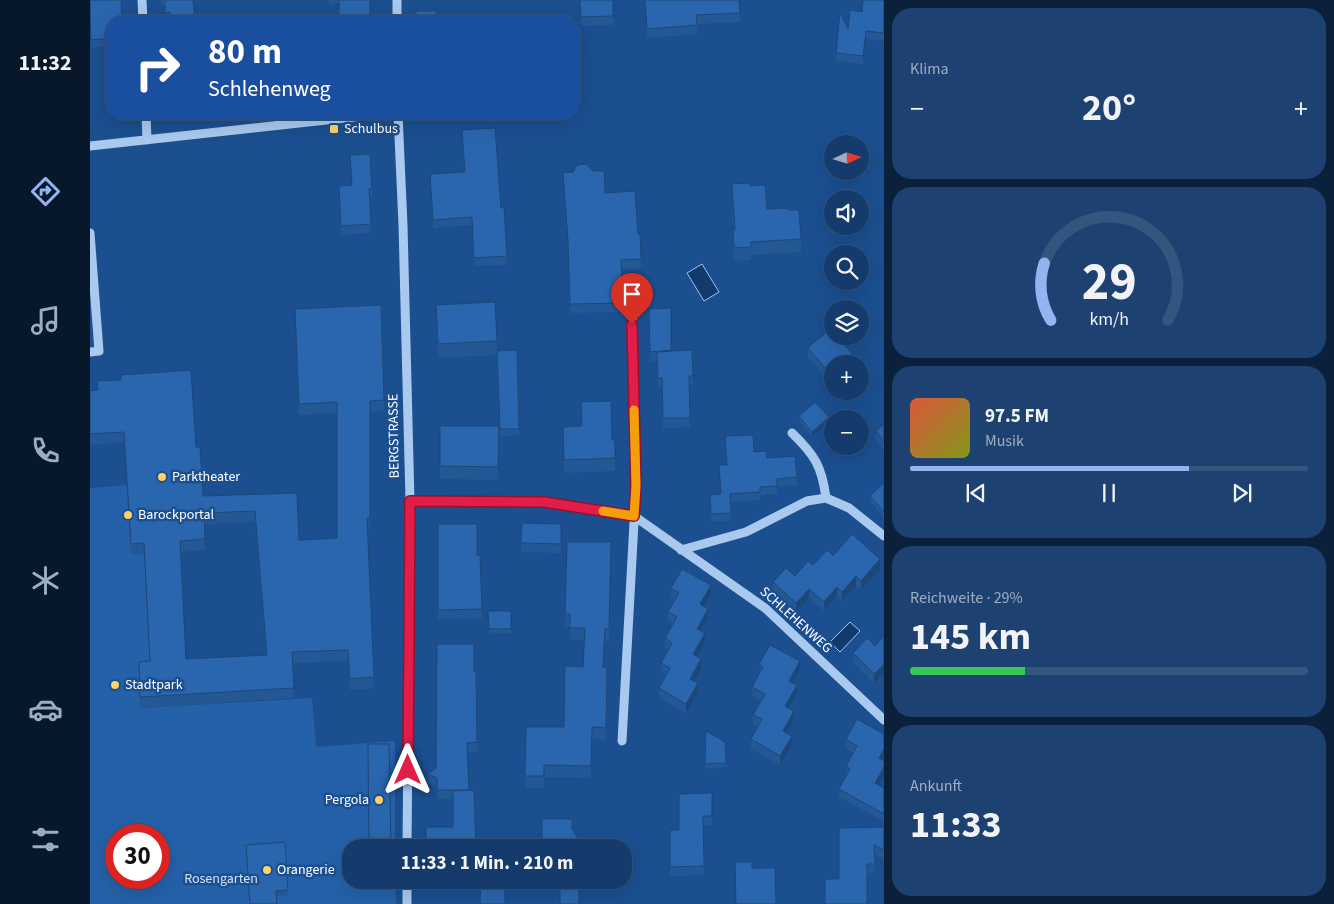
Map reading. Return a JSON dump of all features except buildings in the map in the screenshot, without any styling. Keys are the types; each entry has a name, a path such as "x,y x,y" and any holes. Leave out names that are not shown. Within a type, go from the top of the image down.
{"street":[{"path":"142,0 143,15"},
{"path":"397,0 397,15"},
{"path":"146,120 147,140"},
{"path":"90,146 327,120"},
{"name":"BERGSTRASSE","path":"398,120 410,501 407,839"},
{"path":"90,233 99,351 90,352"},
{"path":"622,740 636,486 632,306"},
{"path":"792,433 807,447 818,464 826,498"},
{"path":"680,550 746,532 807,501 826,498 849,508 884,536"},
{"name":"SCHLEHENWEG","path":"410,501 544,502 634,516 765,608 884,720"},
{"path":"407,889 407,904"}],"green space":[{"name":"Stadtpark","path":"127,485 144,554 150,662 141,708 312,698 316,747 395,741 395,839 342,839 342,889 395,889 396,904 90,904 90,488"}],"shaded area":[{"path":"702,264 719,292 704,301 687,273"},
{"path":"850,622 860,631 840,652 830,642"}],"slow traffic":[{"path":"603,511 634,516 636,486 634,410"}],"place":[{"name":"Schulbus","path":"334,129"},
{"name":"Parktheater","path":"162,477"},
{"name":"Barockportal","path":"128,515"},
{"name":"Stadtpark","path":"115,685"},
{"name":"Pergola","path":"379,800"},
{"name":"Orangerie","path":"267,870"}],"route":[{"path":"408,770 410,501 544,502 634,516 636,486 632,324"}],"park label":[{"name":"Rosengarten","path":"221,879"}]}
